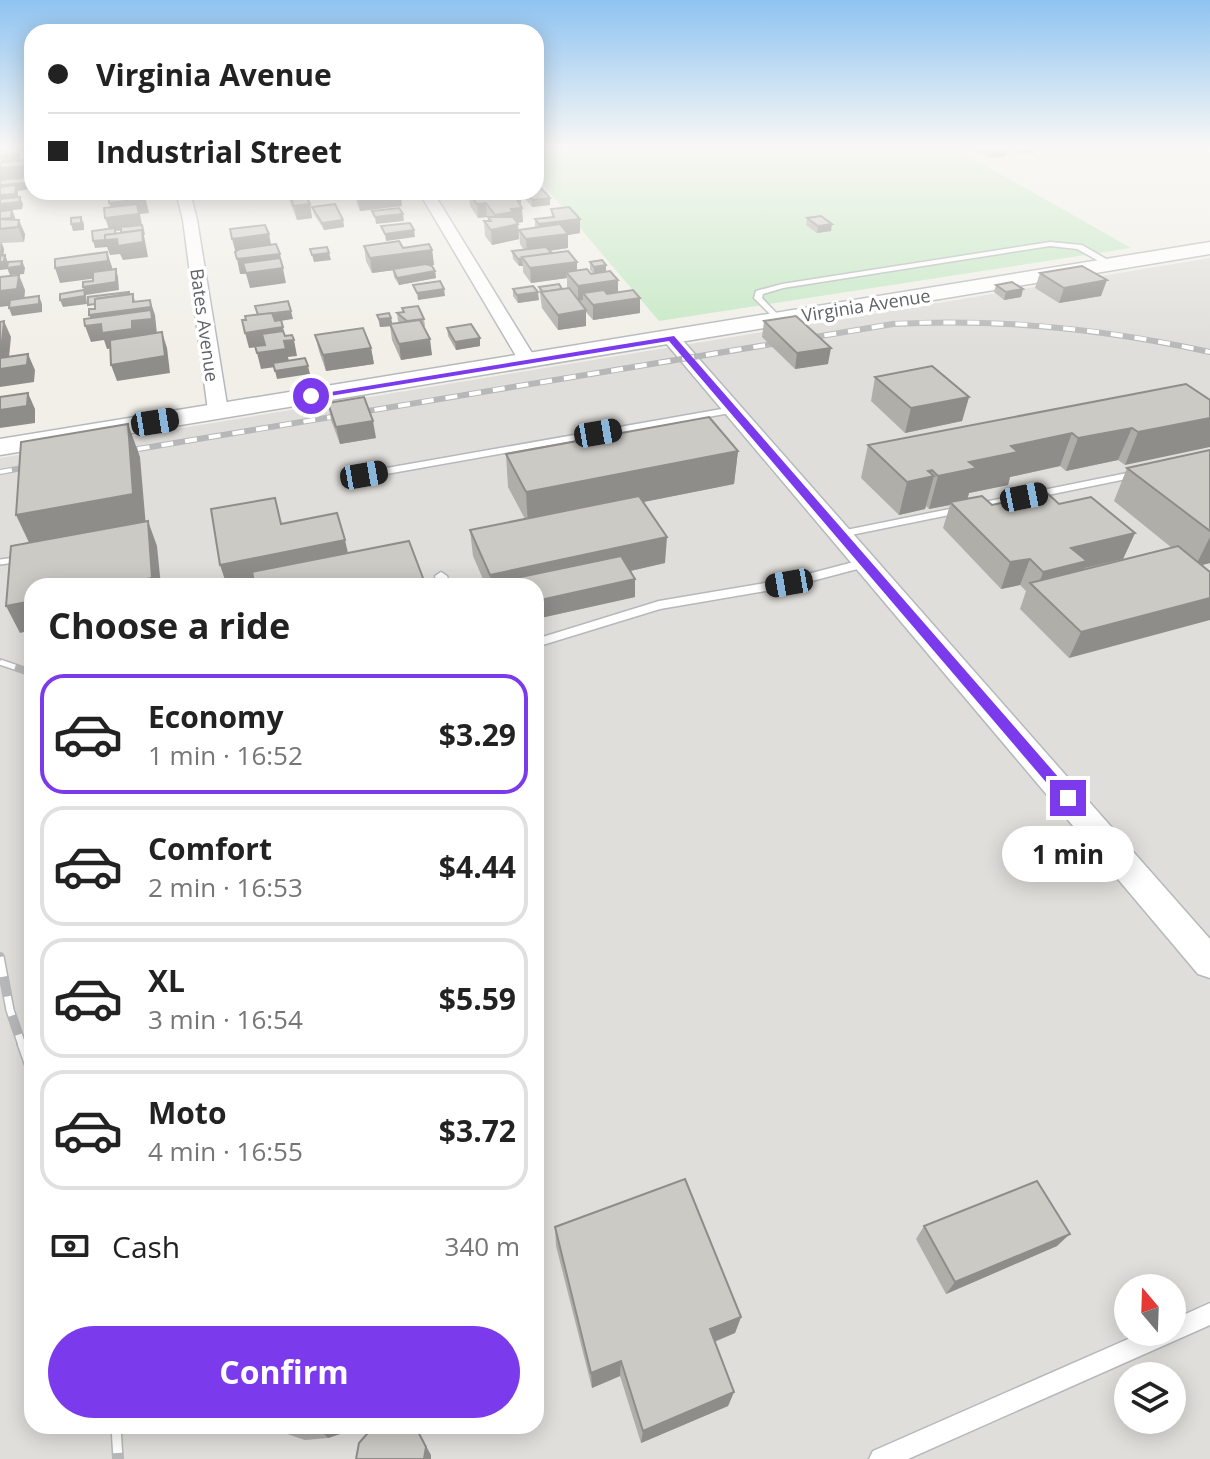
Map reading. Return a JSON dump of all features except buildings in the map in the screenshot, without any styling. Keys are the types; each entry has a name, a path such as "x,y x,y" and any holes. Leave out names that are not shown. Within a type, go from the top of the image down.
{"street":[{"name":"Bates Avenue","path":"189,214 218,411"},
{"path":"439,214 528,361"},
{"name":"Virginia Avenue","path":"0,447 1210,248"},
{"path":"671,338 1210,963"}],"lane":[{"path":"779,320 762,304 759,293 782,286 1050,244 1079,247 1111,264"},
{"path":"364,475 733,410"},
{"path":"841,534 1148,472"},
{"path":"544,641 659,605 789,583 865,563"},
{"path":"1186,1324 1210,1314"},
{"path":"881,1459 1136,1346"}],"shaded area":[{"path":"1210,258 1210,1459 0,1459 0,458"}],"green space":[{"path":"568,214 1071,214 1131,248 659,321"}],"railway":[{"path":"114,453 893,324 973,323 1053,327 1210,352"},
{"path":"0,472 39,465"},
{"path":"0,562 30,558"},
{"path":"0,662 24,670"},
{"path":"0,957 10,1010 22,1045"},
{"path":"22,1043 24,1049"},
{"path":"116,1434 118,1459"}],"route":[{"path":"311,396 671,338 1068,798"}]}
